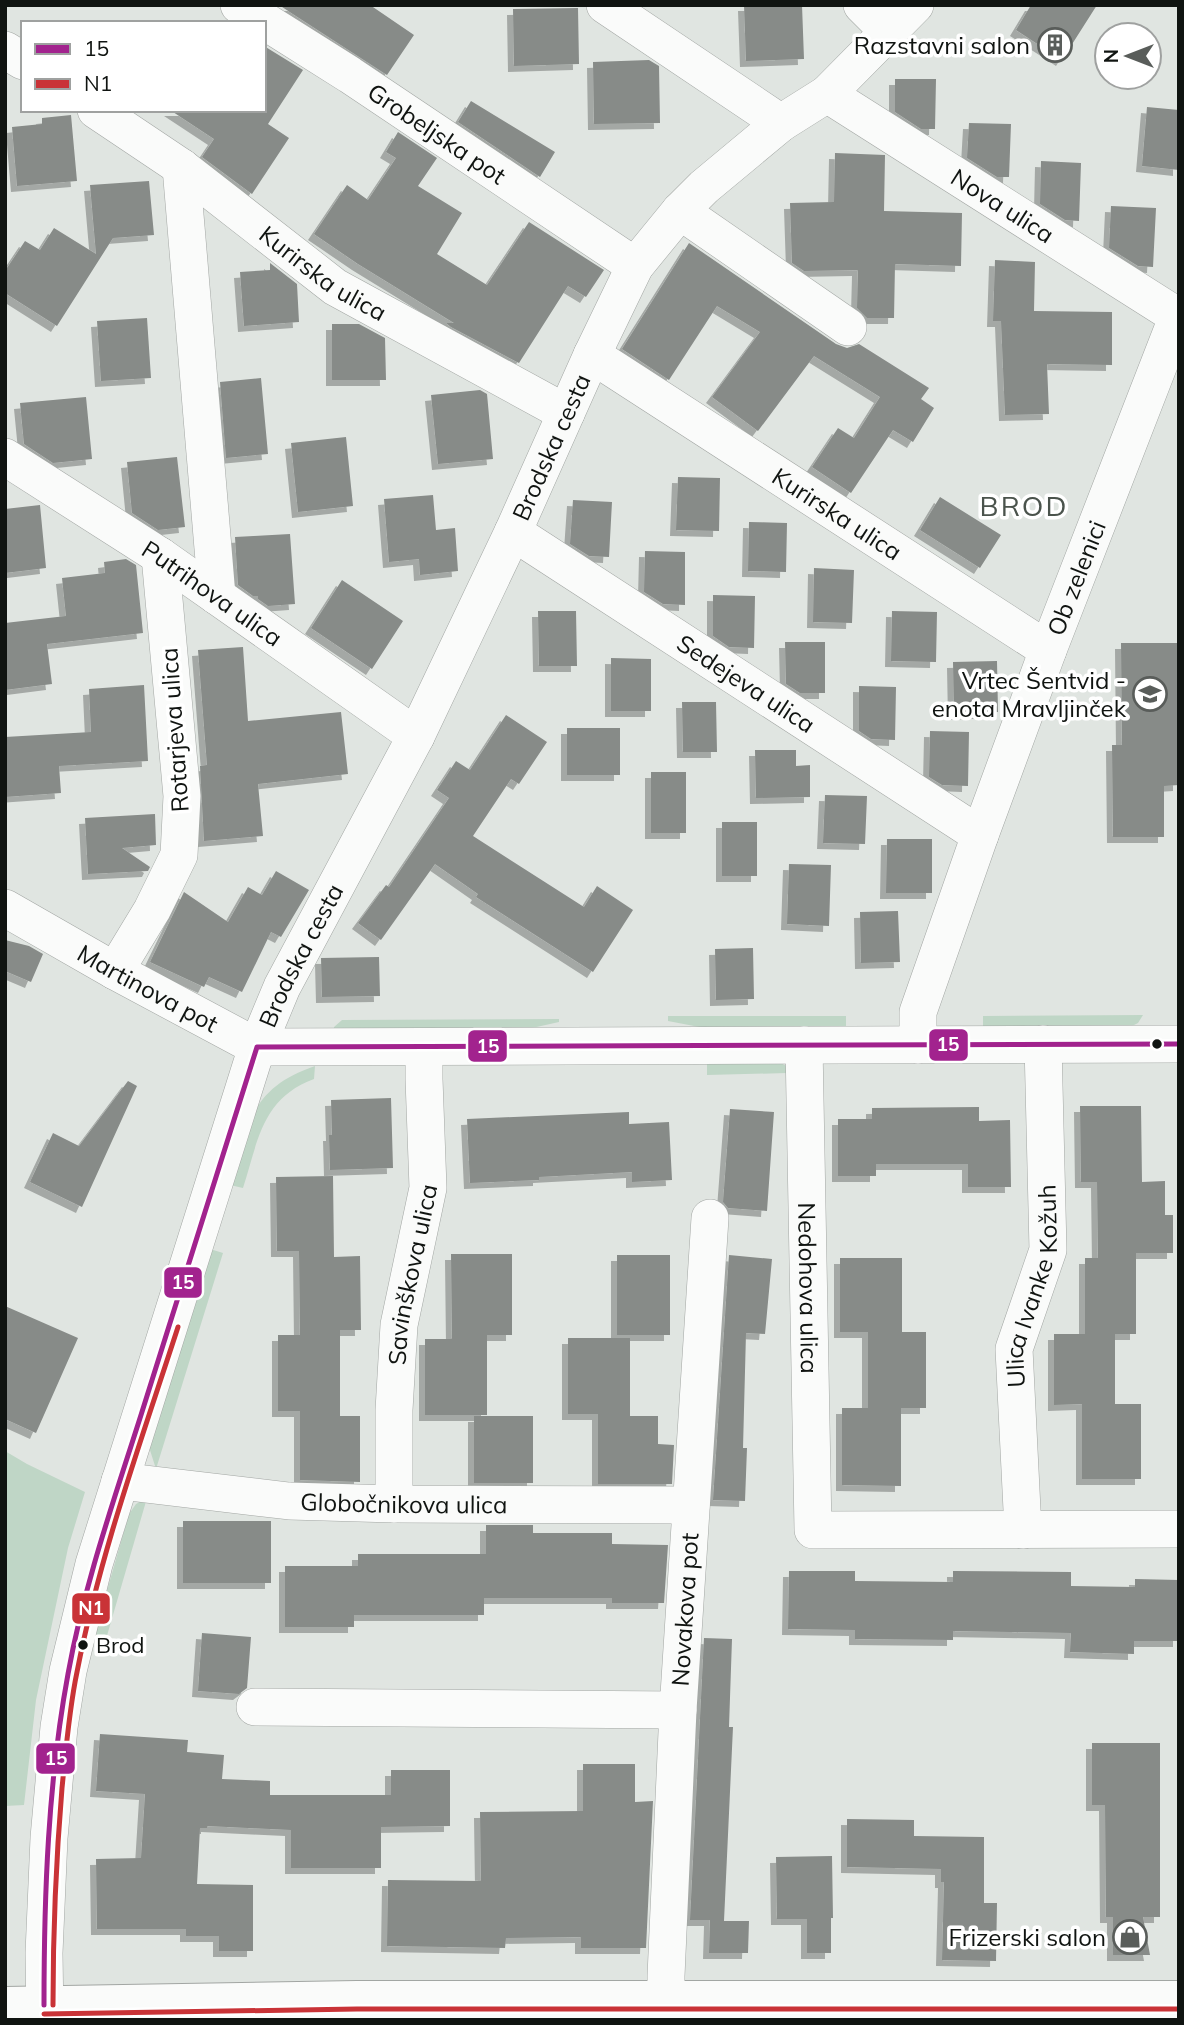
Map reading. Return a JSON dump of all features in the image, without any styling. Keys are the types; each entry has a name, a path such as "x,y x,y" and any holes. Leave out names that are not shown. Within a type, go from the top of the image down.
{"main road":[{"path":"5,2006 44,2012 357,2000 1179,2000"}],"street":[{"name":"Grobeljska pot","path":"239,5 264,21"},
{"path":"606,5 780,123"},
{"path":"862,5 888,32"},
{"name":"Brodska cesta","path":"44,2012 47,1854 59,1727 68,1671 94,1564 257,1047 282,987 416,736 635,266 680,211 704,187 780,123 827,94 915,5"},
{"name":"Grobeljska pot","path":"266,22 350,75 635,266"},
{"path":"5,50 21,60"},
{"name":"Nova ulica","path":"827,94 1178,315"},
{"name":"Kurirska ulica","path":"99,112 181,167 335,287 566,413"},
{"path":"181,167 217,596"},
{"path":"680,211 848,327"},
{"name":"Ob zelenici","path":"918,1045 918,1012 980,835 1048,650 1178,315"},
{"name":"Kurirska ulica","path":"592,355 1048,650"},
{"name":"Putrihova ulica","path":"5,457 160,556 416,736"},
{"name":"Sedejeva ulica","path":"513,532 980,835"},
{"name":"Rotarjeva ulica","path":"115,971 152,910 179,855 182,796 160,556"},
{"name":"Martinova pot","path":"5,908 257,1047 1179,1044"},
{"name":"Ulica Ivanke Kožuh","path":"1023,1530 1014,1349 1048,1250 1043,1044"},
{"name":"Nedohova ulica","path":"804,1045 813,1530 1023,1530"},
{"name":"Savinškova ulica","path":"394,1504 394,1410 399,1325 428,1188 424,1047"},
{"name":"Novakova pot","path":"666,1999 677,1710 710,1218"},
{"name":"Globočnikova ulica","path":"120,1481 289,1501 691,1505"},
{"path":"1023,1530 1179,1530"},
{"path":"255,1707 677,1710"}],"green space":[{"path":"1143,1015 1138,1023 1132,1026 983,1030 983,1016"},
{"path":"668,1016 846,1016 846,1031 720,1031 668,1021"},
{"path":"559,1019 559,1022 514,1032 334,1033 334,1027 342,1020"},
{"path":"707,1060 778,1062 789,1067 787,1073 707,1075"},
{"path":"315,1066 314,1079 283,1097 273,1109 258,1138 243,1188 230,1185 247,1127 264,1098 293,1075"},
{"path":"210,1249 223,1253 156,1469 149,1447"},
{"path":"5,1451 85,1492 68,1548 36,1700 24,1805 5,1806"},
{"path":"147,1498 106,1639 94,1636 129,1514 136,1504"}],"building":[{"path":"279,5 370,5 414,35 387,75"},
{"path":"744,5 802,5 804,59 746,61"},
{"name":"Razstavni salon","path":"1031,5 1097,5 1062,60 1016,30"},
{"path":"578,8 579,64 514,66 513,9"},
{"path":"266,47 303,70 268,124 289,138 252,194 202,157 214,139 173,112 266,112"},
{"path":"649,60 659,66 660,123 594,124 593,62"},
{"path":"895,79 936,79 935,129 921,129 895,112"},
{"path":"471,101 555,152 540,177 458,122"},
{"path":"1147,107 1179,110 1179,170 1142,166"},
{"path":"71,115 77,181 17,186 12,127 42,124 42,118"},
{"path":"969,123 1011,124 1009,177 997,177 967,158"},
{"path":"398,132 437,158 418,186 462,213 437,254 487,285 529,222 604,270 586,297 568,286 519,363 451,327 446,323 454,323 314,234 347,185 368,200 396,158 386,152"},
{"path":"835,153 885,155 884,211 962,213 961,266 895,264 894,318 867,318 857,308 858,270 804,271 792,263 790,203 834,202"},
{"path":"1041,161 1081,163 1079,221 1065,220 1040,204"},
{"path":"149,181 154,235 113,238 57,326 5,293 5,271 25,241 40,250 54,228 96,254 90,185"},
{"path":"1111,206 1156,208 1153,267 1138,266 1109,248"},
{"path":"689,243 836,344 847,348 859,344 929,388 921,399 934,408 913,442 893,430 851,493 812,467 838,428 854,438 880,397 814,356 758,431 712,397 760,332 717,306 669,380 622,349"},
{"path":"995,260 1035,262 1034,311 1112,312 1112,365 1047,364 1049,414 1005,415 1001,321 993,321"},
{"path":"270,263 297,284 299,322 244,326 240,272 270,270"},
{"path":"147,318 151,378 101,381 97,321"},
{"path":"332,324 359,324 385,338 386,380 332,380"},
{"path":"261,378 268,454 226,458 220,382"},
{"path":"480,390 487,394 493,459 438,464 431,395"},
{"path":"86,397 92,459 53,463 24,444 20,403"},
{"path":"346,437 353,506 298,512 291,443"},
{"path":"177,457 185,527 158,530 132,513 127,462"},
{"path":"678,477 720,478 719,531 676,530"},
{"path":"433,495 436,530 455,528 458,571 420,575 419,559 389,562 384,499"},
{"path":"940,497 1001,535 980,568 920,530"},
{"path":"573,500 612,502 609,557 589,556 570,544"},
{"path":"40,505 46,568 5,573 5,509"},
{"path":"749,522 787,523 786,572 748,571"},
{"path":"290,534 295,604 268,606 258,599 258,596 253,596 238,585 235,537"},
{"path":"645,551 685,552 685,605 663,604 644,592"},
{"path":"126,559 136,565 143,633 47,644 52,684 5,690 5,623 66,616 62,578 105,573 104,562"},
{"path":"814,568 854,570 852,623 813,622"},
{"path":"342,580 403,621 372,669 311,628"},
{"path":"713,595 755,596 754,648 729,647 713,636"},
{"path":"538,611 576,611 577,666 539,666"},
{"path":"892,611 937,612 936,662 891,661"},
{"path":"785,642 825,642 825,693 800,693 786,684"},
{"name":"Vrtec Šentvid - enota Mravljinček","path":"1121,643 1179,643 1179,785 1164,786 1164,837 1113,837 1112,745 1122,745"},
{"path":"243,647 248,721 341,712 348,774 258,784 263,836 204,841 200,766 207,765 198,650"},
{"path":"611,658 651,659 651,711 611,711"},
{"path":"997,661 998,712 954,714 953,662"},
{"path":"144,685 148,761 59,766 61,793 5,797 5,737 91,732 89,689"},
{"path":"859,686 896,687 895,740 871,739 859,731"},
{"path":"682,702 716,702 717,752 683,752"},
{"path":"506,715 547,742 519,784 511,779 473,836 584,907 597,886 633,910 593,972 476,897 478,894 435,864 381,940 358,923 386,885 389,887 449,798 437,790 456,761 470,770"},
{"path":"567,728 620,728 620,775 567,775"},
{"path":"930,731 969,732 968,786 942,785 929,777"},
{"path":"755,750 796,750 796,766 810,765 810,797 756,798"},
{"path":"651,772 686,772 686,833 651,833"},
{"path":"825,795 867,796 865,844 823,843"},
{"path":"155,814 156,845 122,848 150,867 148,871 88,874 85,818"},
{"path":"722,822 757,822 757,876 722,876"},
{"path":"887,839 932,839 932,893 886,893"},
{"path":"789,864 831,865 829,926 787,924"},
{"path":"276,871 309,890 281,937 271,932 242,992 209,977 204,987 150,962 184,892 228,922 248,887 262,895"},
{"path":"898,911 900,962 861,963 860,912"},
{"path":"5,940 29,946 43,954 31,982 5,971"},
{"path":"753,948 754,999 716,1000 715,949"},
{"path":"379,957 380,996 322,997 321,958"},
{"path":"128,1081 137,1086 82,1207 30,1182 53,1133 79,1146"},
{"path":"391,1098 393,1168 330,1170 331,1100"},
{"path":"1080,1106 1141,1106 1142,1182 1165,1181 1165,1215 1173,1215 1173,1253 1136,1253 1136,1334 1115,1334 1115,1404 1141,1404 1141,1479 1082,1479 1082,1404 1054,1405 1054,1334 1085,1334 1085,1258 1098,1258 1097,1182 1081,1182"},
{"path":"979,1107 979,1121 1010,1120 1011,1187 968,1187 968,1164 876,1164 876,1176 838,1176 838,1119 872,1119 872,1108"},
{"path":"730,1109 774,1112 767,1211 728,1208 723,1202"},
{"path":"629,1112 629,1124 669,1122 672,1180 632,1182 632,1172 470,1183 467,1119"},
{"path":"333,1176 334,1257 360,1256 361,1330 340,1330 340,1416 360,1416 360,1482 300,1480 300,1411 278,1411 278,1335 300,1335 299,1251 277,1251 276,1177"},
{"path":"451,1254 512,1254 512,1335 487,1335 487,1415 425,1415 425,1339 452,1339"},
{"path":"617,1255 670,1255 670,1335 617,1335"},
{"path":"729,1255 772,1259 765,1334 746,1333 743,1448 747,1448 745,1501 713,1500"},
{"path":"840,1258 902,1258 902,1332 926,1332 926,1408 901,1408 901,1486 842,1485 842,1408 868,1408 868,1332 840,1332"},
{"path":"5,1306 78,1338 36,1433 5,1419"},
{"path":"568,1338 630,1338 630,1416 658,1416 658,1444 674,1445 672,1484 598,1484 598,1414 568,1414"},
{"path":"474,1416 533,1416 533,1483 474,1483"},
{"path":"183,1521 271,1521 271,1583 183,1583"},
{"path":"486,1525 533,1525 533,1533 612,1533 612,1544 668,1545 664,1603 612,1603 612,1598 484,1598 484,1615 354,1615 354,1627 285,1627 285,1566 358,1566 358,1554 486,1554"},
{"path":"789,1571 855,1571 855,1581 953,1582 953,1571 1071,1572 1071,1586 1135,1587 1135,1579 1179,1580 1179,1641 1134,1641 1134,1654 1070,1652 1071,1633 953,1631 953,1640 855,1639 855,1630 788,1629"},
{"path":"202,1633 251,1637 247,1688 239,1694 198,1691"},
{"path":"704,1638 732,1639 729,1727 733,1727 724,1921 749,1921 748,1953 709,1953 710,1920 690,1920"},
{"path":"100,1734 188,1740 187,1752 224,1755 222,1779 270,1781 270,1795 391,1795 391,1770 450,1770 450,1826 381,1827 381,1868 291,1868 291,1830 207,1826 200,1828 197,1884 253,1885 253,1951 219,1951 219,1936 186,1936 186,1929 97,1929 96,1859 141,1858 145,1794 96,1791"},
{"path":"1092,1743 1160,1743 1160,1917 1143,1917 1150,1955 1113,1955 1113,1917 1106,1917 1105,1805 1092,1805"},
{"path":"583,1764 635,1764 635,1802 653,1801 646,1948 581,1948 581,1937 506,1938 505,1948 387,1946 388,1880 481,1881 480,1812 583,1811"},
{"path":"847,1819 914,1820 914,1836 984,1837 984,1903 997,1903 996,1961 942,1960 944,1882 941,1882 941,1869 847,1867"},
{"path":"832,1856 831,1953 807,1953 807,1919 777,1919 776,1857"}],"transit line":[{"name":"15","path":"257,1047 1179,1044"},
{"name":"15","path":"44,2005 46,1880 52,1797 61,1715 82,1608 100,1543 257,1047"},
{"name":"N1","path":"53,2005 58,1842 74,1686 109,1541 178,1327"},
{"name":"N1","path":"44,2014 357,2009 1179,2009"}],"place":[{"name":"Razstavni salon","path":"1055,45"},
{"name":"Vrtec Šentvid - enota Mravljinček","path":"1150,694"},
{"name":"Brod","path":"83,1645"},
{"name":"Frizerski salon","path":"1130,1937"}],"district":[{"name":"BROD","path":"1024,505"}]}
